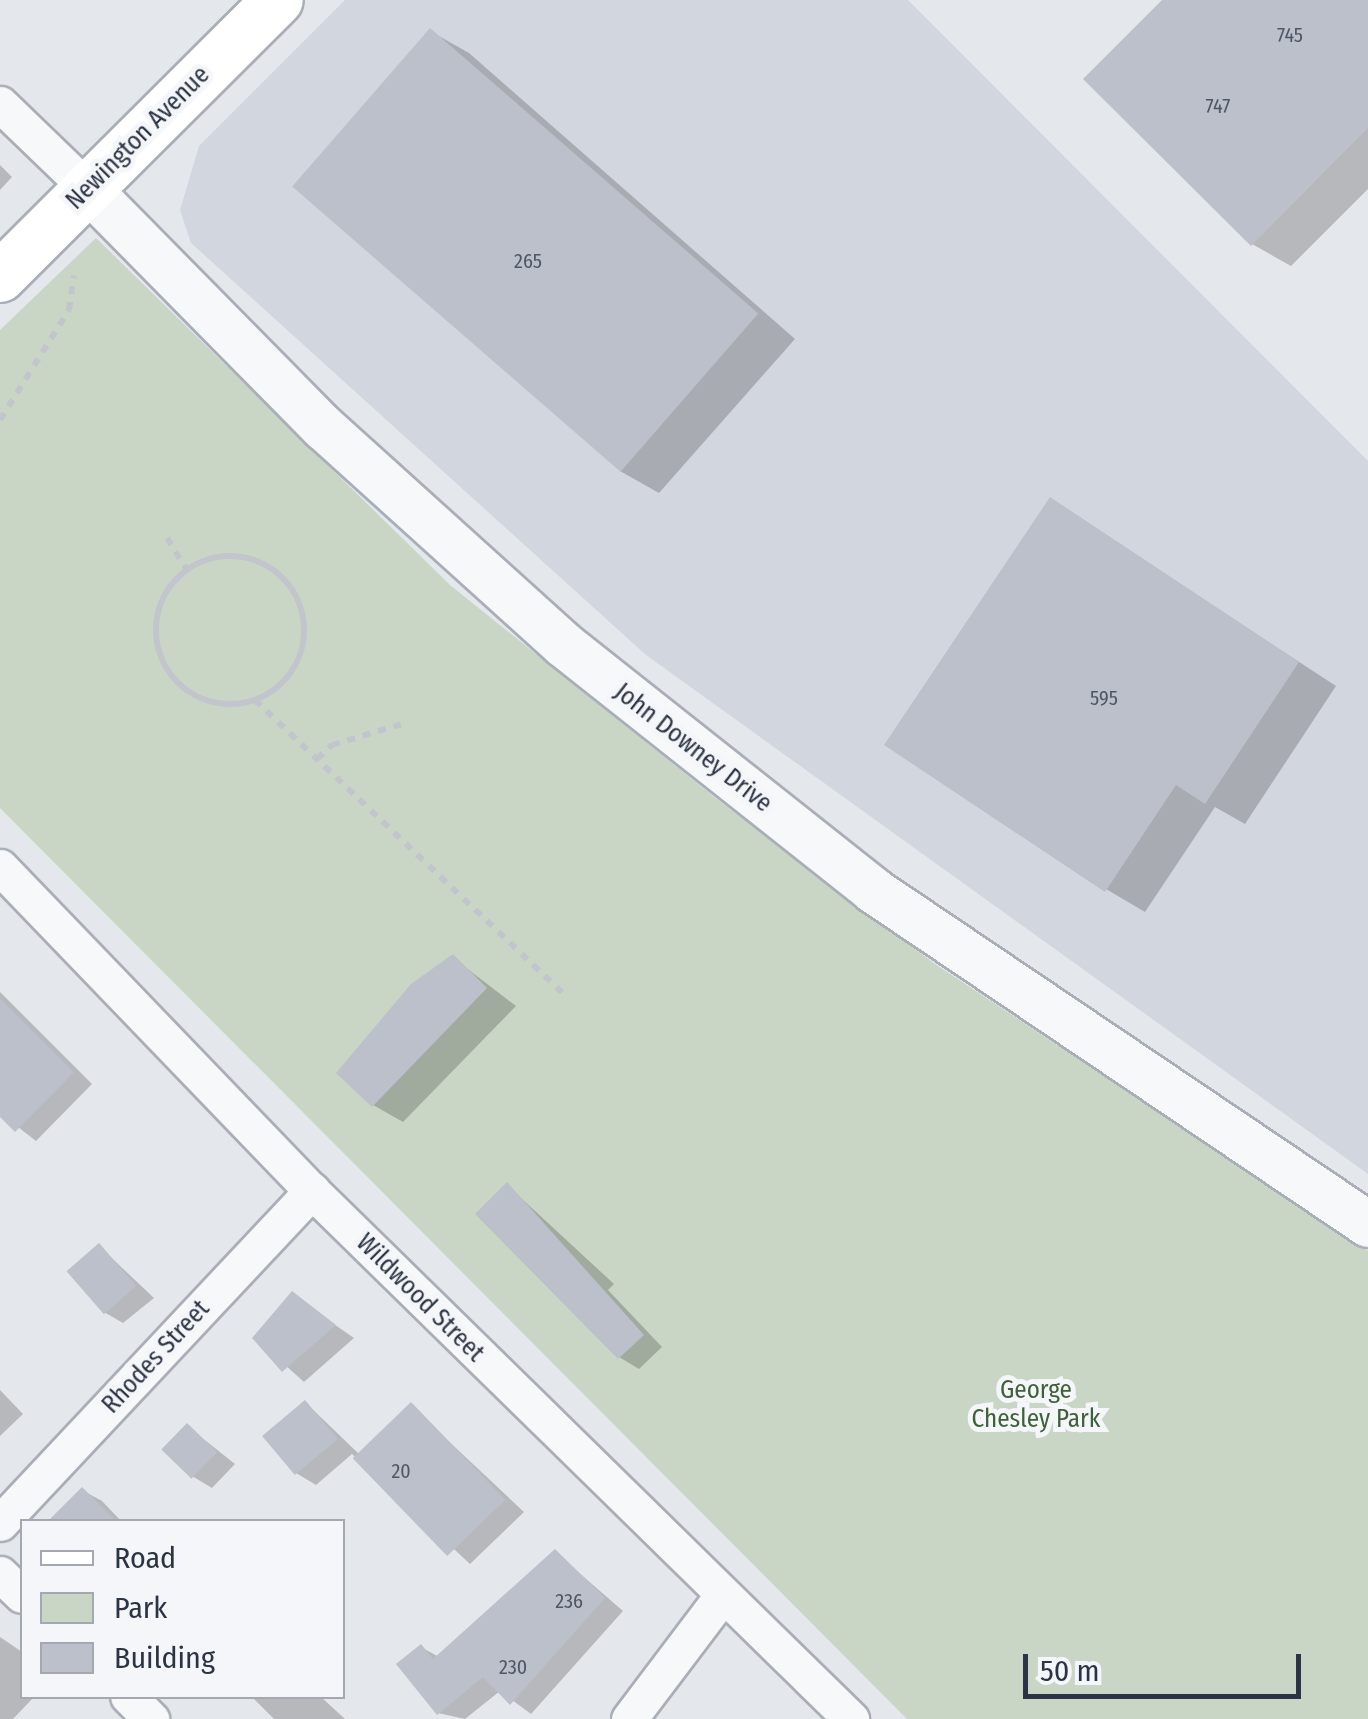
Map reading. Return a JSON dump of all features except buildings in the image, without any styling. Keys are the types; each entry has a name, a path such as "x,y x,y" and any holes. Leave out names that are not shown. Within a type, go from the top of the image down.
{"main road":[{"name":"Newington Avenue","path":"0,277 278,0"}],"street":[{"path":"0,104 87,188"},
{"name":"John Downey Drive","path":"87,188 324,428 563,644 873,890 1368,1224"},
{"name":"Wildwood Street","path":"0,867 312,1191 851,1719"},
{"name":"Rhodes Street","path":"0,1524 312,1191"},
{"path":"0,1574 20,1593"},
{"path":"630,1719 722,1596"},
{"path":"131,1699 151,1719"}],"path":[{"path":"0,420 69,310 74,275"},
{"path":"167,538 187,570"},
{"path":"255,700 300,657 296,595 248,557 187,570 156,624 164,664 194,695 255,700 564,994"},
{"path":"317,759 332,745 405,723"}],"shaded area":[{"path":"345,0 908,0 1368,461 1368,1174 646,655 191,243 180,210 199,146"}],"green space":[{"name":"George Chesley Park","path":"96,238 450,585 718,800 935,964 1368,1251 1368,1719 907,1719 0,808 0,330"}]}
